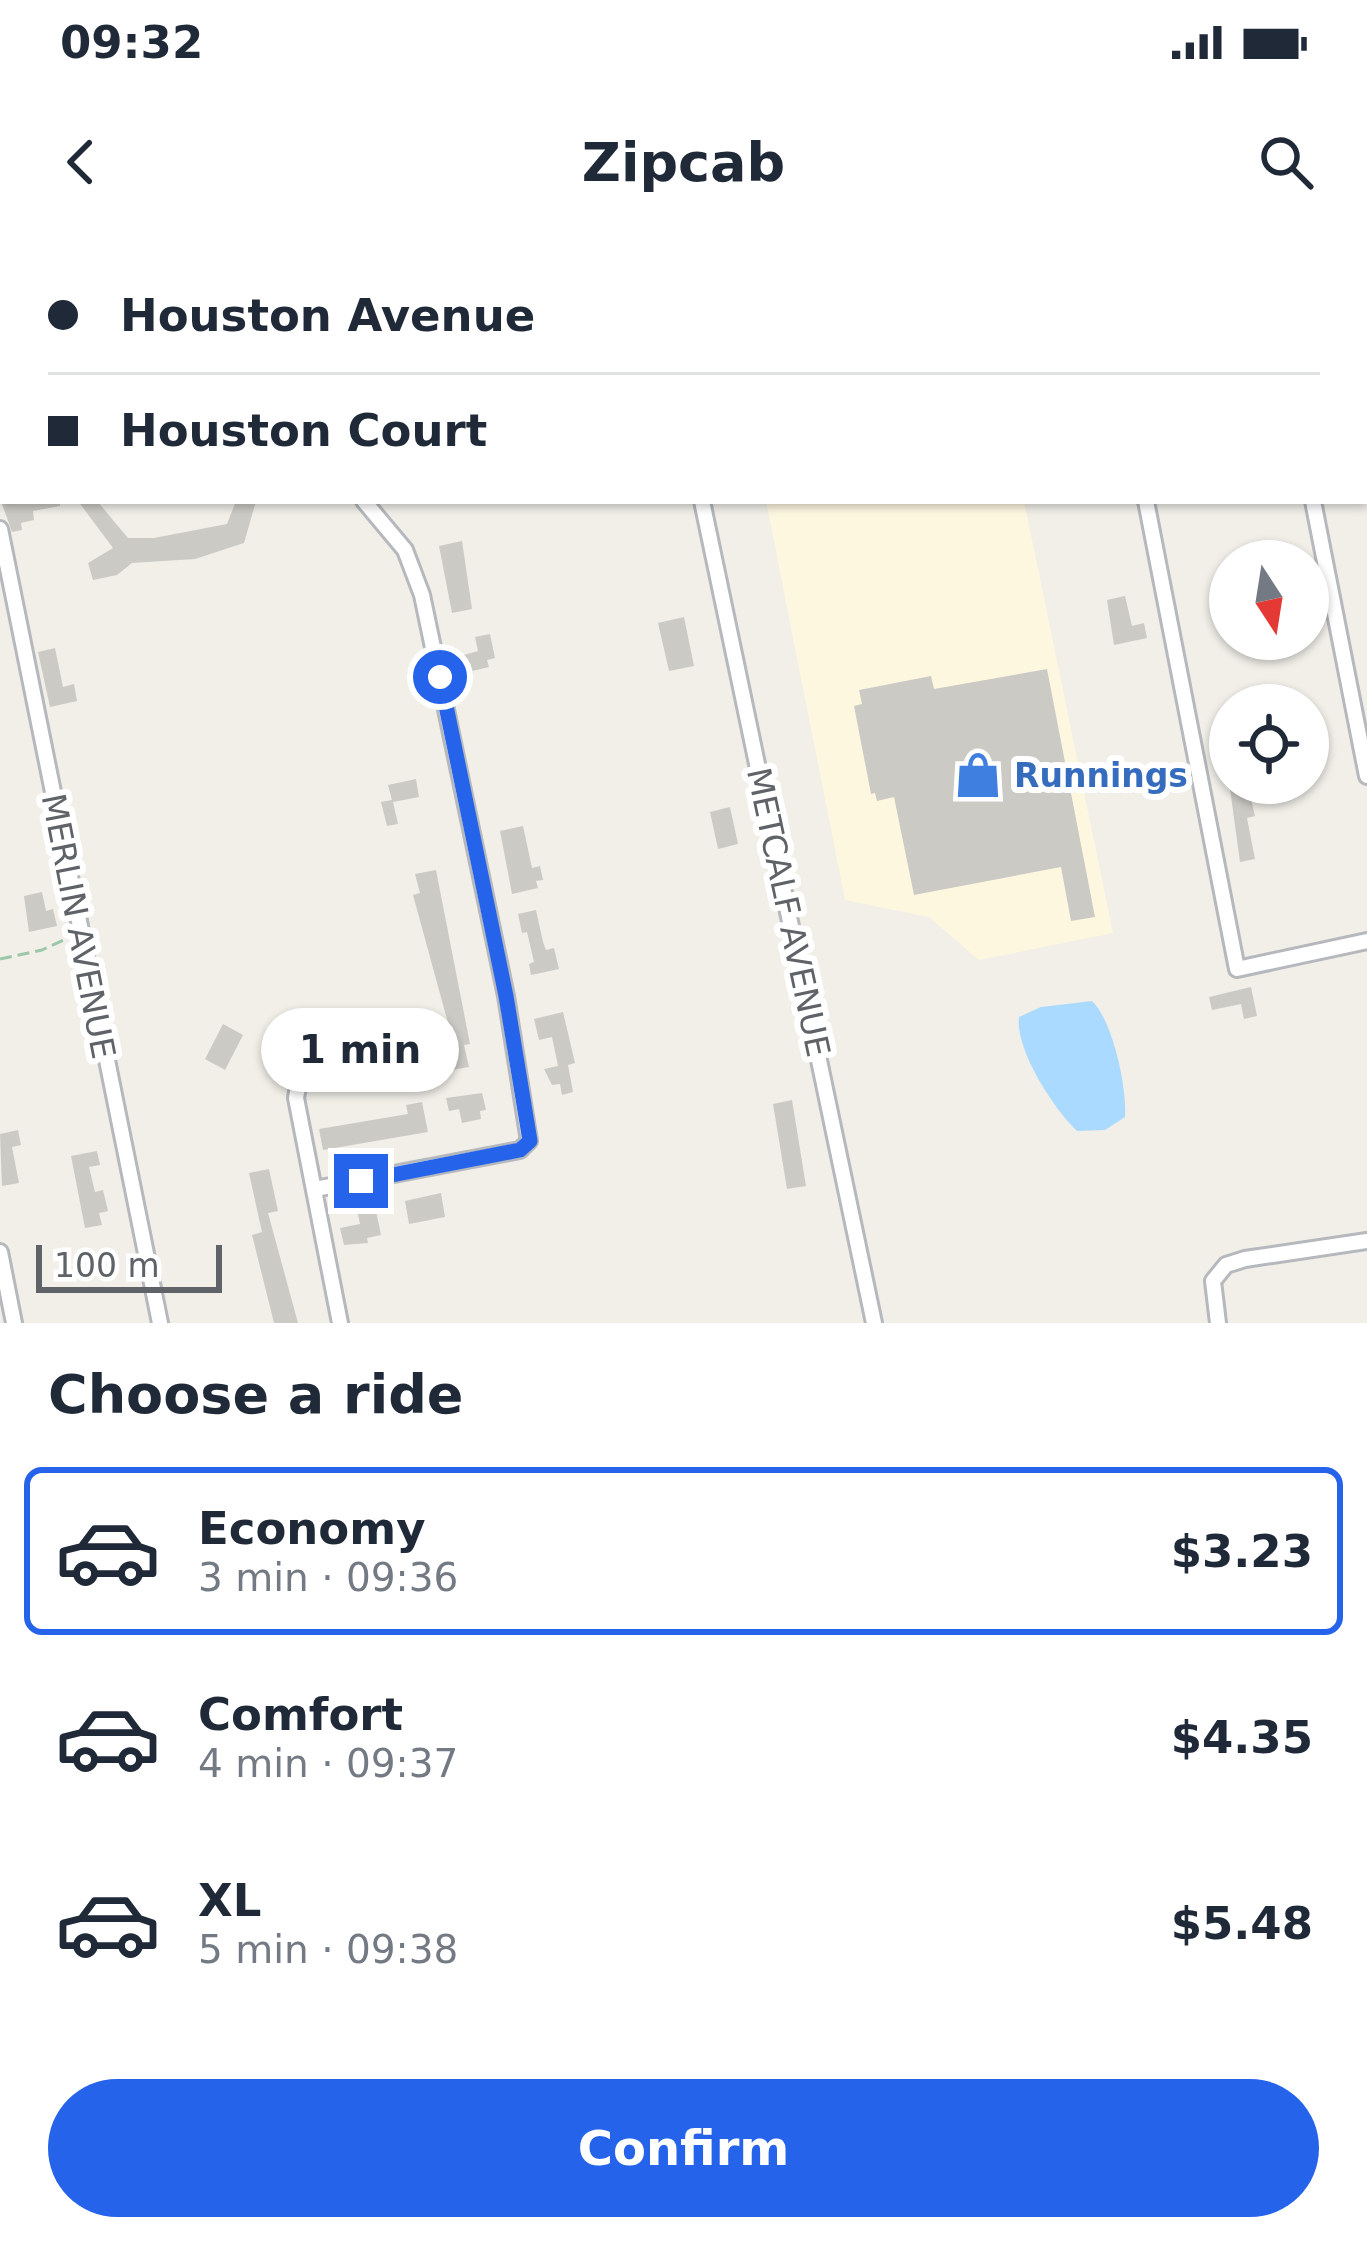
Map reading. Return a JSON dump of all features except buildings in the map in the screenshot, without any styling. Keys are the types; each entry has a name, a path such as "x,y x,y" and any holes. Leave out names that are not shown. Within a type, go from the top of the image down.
{"street":[{"path":"315,1190 520,1150 530,1141 506,996 422,596 405,550 367,504"},
{"name":"METCALF AVENUE","path":"703,504 874,1323"},
{"path":"1147,504 1237,968 1367,941"},
{"path":"1314,504 1367,776"},
{"name":"MERLIN AVENUE","path":"0,529 160,1323"},
{"path":"300,1074 296,1099 340,1323"},
{"path":"1218,1323 1212,1294 1216,1276 1226,1265 1367,1241"},
{"path":"0,1252 14,1323"}],"path":[{"path":"0,959 46,949 80,932"}],"shaded area":[{"path":"767,504 1025,504 1113,933 979,960 929,917 845,900"}],"water":[{"path":"1092,1001 1106,1023 1117,1056 1125,1117 1105,1130 1077,1131 1038,1077 1023,1045 1019,1017 1041,1007"}],"place":[{"name":"Runnings","path":"978,775"}],"route":[{"path":"361,1181 520,1150 530,1141 506,996 440,677"}]}
